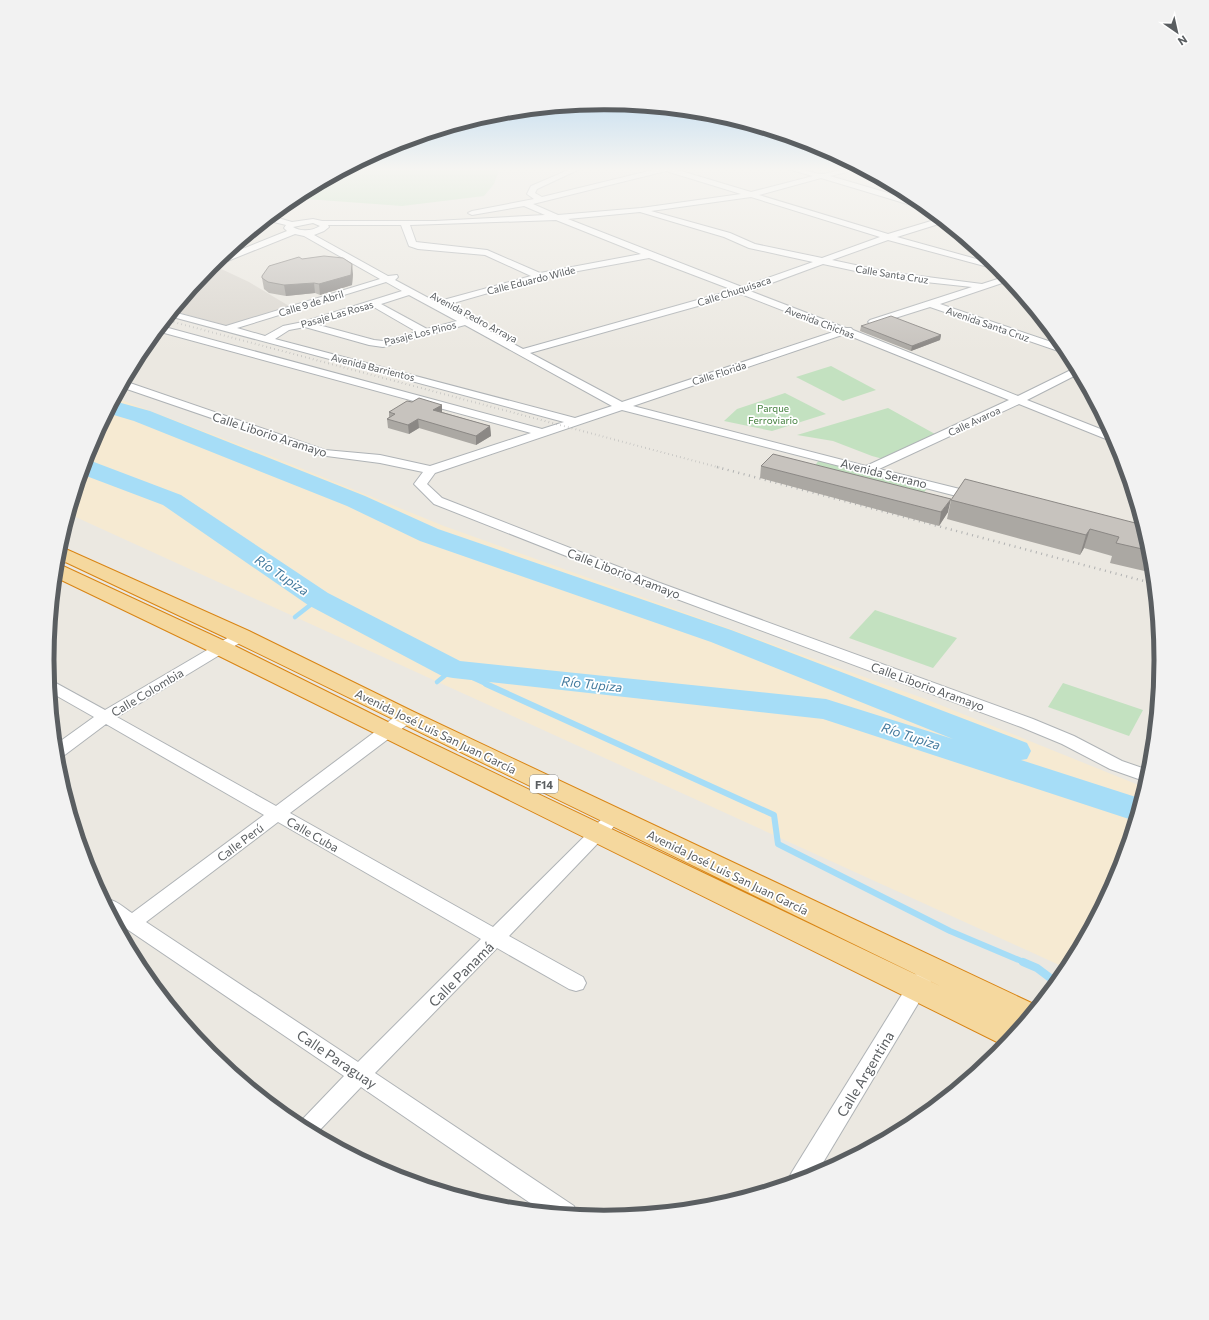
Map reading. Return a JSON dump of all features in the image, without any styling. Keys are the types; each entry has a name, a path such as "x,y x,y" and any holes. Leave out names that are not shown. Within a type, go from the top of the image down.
{"highway":[{"name":"Avenida José Luis San Juan García","path":"64,562 923,978 1025,1014"},
{"name":"Avenida José Luis San Juan García","path":"923,978 1009,1033"}],"street":[{"path":"233,255 288,230"},
{"name":"Avenida Pedro Arraya","path":"316,230 393,277 447,302 618,397"},
{"path":"407,230 412,244 418,246 487,253 539,276"},
{"name":"Avenida Chichas","path":"589,230 1107,436"},
{"name":"Calle Santa Cruz","path":"707,230 727,235 752,246 888,275 983,286"},
{"path":"864,230 986,264"},
{"name":"Calle Chuquisaca","path":"522,352 740,291 912,230"},
{"name":"Calle Eduardo Wilde","path":"437,305 539,276 650,255"},
{"name":"Avenida Pedro Arraya","path":"393,277 410,292 437,305 522,352 618,397"},
{"name":"Calle 9 de Abril","path":"225,329 393,277"},
{"name":"Calle Florida","path":"431,470 574,421 618,397 634,401 1002,280"},
{"name":"Pasaje Las Rosas","path":"265,340 286,328 305,324 410,292"},
{"path":"373,303 426,333"},
{"name":"Avenida Santa Cruz","path":"929,303 1058,348"},
{"name":"Avenida Barrientos","path":"176,315 574,421"},
{"name":"Pasaje Los Pinos","path":"305,324 372,343 383,344 466,322"},
{"name":"Avenida Barrientos","path":"165,330 541,432"},
{"name":"Calle Avaroa","path":"874,467 1073,373"},
{"name":"Calle Liborio Aramayo","path":"128,386 323,453 380,459 431,470 420,484 438,501 655,586 1026,723 1068,740 1116,765 1142,775"},
{"name":"Avenida Serrano","path":"618,397 797,452 983,490"},
{"name":"Avenida Serrano","path":"634,401 991,500"},
{"name":"Calle Colombia","path":"62,749 105,717 231,642"},
{"name":"Calle Cuba","path":"55,687 576,983"},
{"name":"Calle Perú","path":"132,923 397,724"},
{"name":"Calle Panamá","path":"310,1125 606,825"},
{"name":"Calle Paraguay","path":"116,913 557,1208"},
{"name":"Calle Argentina","path":"804,1173 923,978"}],"shaded area":[{"path":"219,268 249,282 289,306 228,326 178,312"}],"green space":[{"path":"831,366 876,390 843,401 796,377"},
{"name":"Parque Ferroviario","path":"785,393 826,414 772,431 724,421 737,409"},
{"path":"888,408 935,434 883,459 833,441 797,435"},
{"path":"819,460 928,487 923,494 814,467"},
{"path":"875,610 957,638 933,668 849,638"},
{"path":"1063,683 1143,710 1129,736 1048,707"}],"sand":[{"path":"120,400 283,461 444,526 928,700 1140,785 1126,837 1113,871 1081,935 1062,966 74,516 83,483 96,449"}],"building":[{"path":"324,256 343,258 352,264 351,275 319,284 284,285 268,282 262,278 269,266 299,257 302,259"},
{"path":"891,316 941,335 912,346 861,326"},
{"path":"419,398 442,405 433,410 490,426 476,436 418,419 408,425 387,419 395,414 389,412 407,401 412,402"},
{"path":"773,454 951,499 941,512 761,466"},
{"path":"965,479 1137,524 1143,549 1116,543 1119,537 1090,529 1086,535 951,500"}],"waterway":[{"name":"Río Tupiza","path":"116,408 142,416 356,501 429,535 721,636 1015,751"},
{"name":"Río Tupiza","path":"89,468 172,500 318,599 453,669 826,709 1134,808"},
{"path":"295,617 318,599"},
{"name":"Río Tupiza","path":"437,682 453,669 488,685"},
{"path":"486,684 774,815 778,844 950,931 1026,963"},
{"path":"1023,962 1037,968 1052,979"}],"railway":[{"path":"171,321 721,468"},
{"path":"717,467 1149,582"}]}
